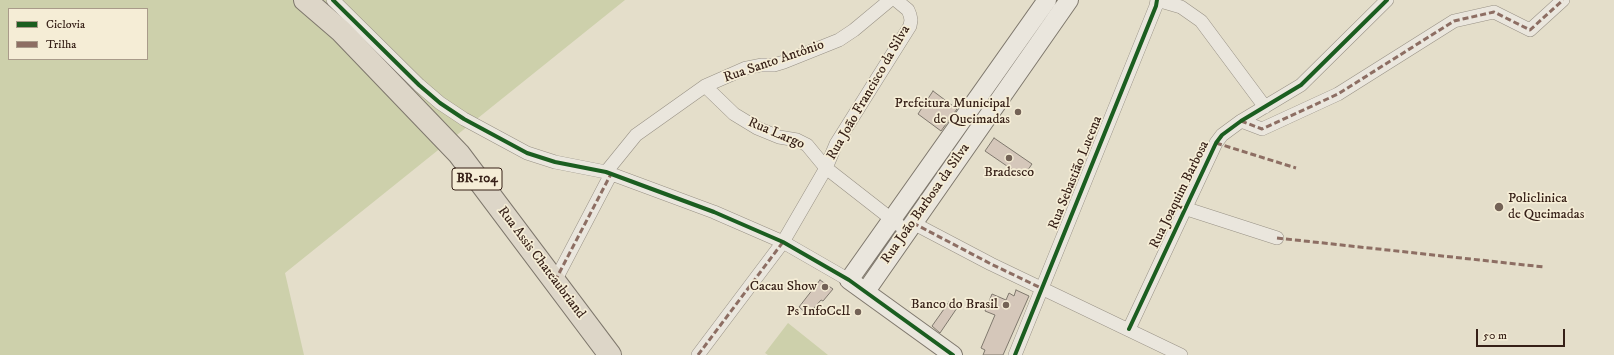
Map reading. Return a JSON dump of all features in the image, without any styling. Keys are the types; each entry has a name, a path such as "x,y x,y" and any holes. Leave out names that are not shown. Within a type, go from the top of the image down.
{"highway":[{"name":"Rua Assis Chateaubriand","path":"305,0 341,31 459,154 610,355"}],"street":[{"path":"332,0 419,86 464,119 527,153 555,162 608,173 714,212 782,242 866,291 953,355"},
{"name":"Rua Santo Antônio","path":"555,281 608,173 636,135 705,86 746,68 761,65 774,65 784,62 839,40 854,30 890,0"},
{"name":"Rua João Francisco da Silva","path":"698,355 782,242 826,168 836,144 910,26 911,20 908,10 896,0"},
{"name":"Rua João Barbosa da Silva","path":"849,280 1047,0"},
{"name":"Rua João Barbosa da Silva","path":"866,291 1069,0"},
{"path":"1157,0 1181,7 1201,21 1265,107"},
{"name":"Rua Sebastião Lucena","path":"1014,355 1156,6 1157,0"},
{"name":"Rua Joaquim Barbosa","path":"1129,329 1184,208 1216,143 1222,135 1241,121 1301,85 1387,0"},
{"path":"1241,121 1262,129 1338,94 1454,21 1494,12 1530,30 1563,0"},
{"name":"Rua Largo","path":"705,86 734,114 757,128 779,137 797,140 807,145 826,168 892,220 991,264 1129,329 1176,354"},
{"path":"1184,208 1277,238"}],"green space":[{"path":"0,0 625,0 285,273 304,355 0,355"},
{"path":"788,323 828,355 768,355 765,353"}],"building":[{"path":"933,91 957,109 941,131 918,114"},
{"name":"Bradesco","path":"994,138 1032,164 1023,177 985,151"},
{"path":"820,280 833,289 808,315 799,307"},
{"path":"1016,290 1029,296 1003,355 983,355 985,350 981,348 995,315 985,311 992,294 1006,300 1009,293 1014,296"},
{"path":"949,302 957,308 940,333 932,326"}],"marked path":[{"path":"1241,121 1262,129 1338,94 1454,21 1494,12 1530,30 1563,0"},
{"path":"1216,143 1296,168"},
{"path":"555,281 611,174"},
{"path":"913,223 991,264 1041,288"},
{"path":"1277,238 1544,267"},
{"path":"698,355 783,242"}],"cycle path":[{"path":"333,0 419,85 440,103 464,119 527,153 555,162 606,172 714,212 783,242 849,280 953,355"},
{"path":"1015,355 1156,6 1157,0"},
{"path":"1129,329 1216,143 1222,135 1241,121 1301,85 1387,0"}],"place":[{"name":"Prefeitura Municipal de Queimadas","path":"1018,112"},
{"name":"Bradesco","path":"1009,158"},
{"name":"Policlinica de Queimadas","path":"1499,207"},
{"name":"Cacau Show","path":"825,287"},
{"name":"Banco do Brasil","path":"1006,305"},
{"name":"Ps InfoCell","path":"858,312"}]}
